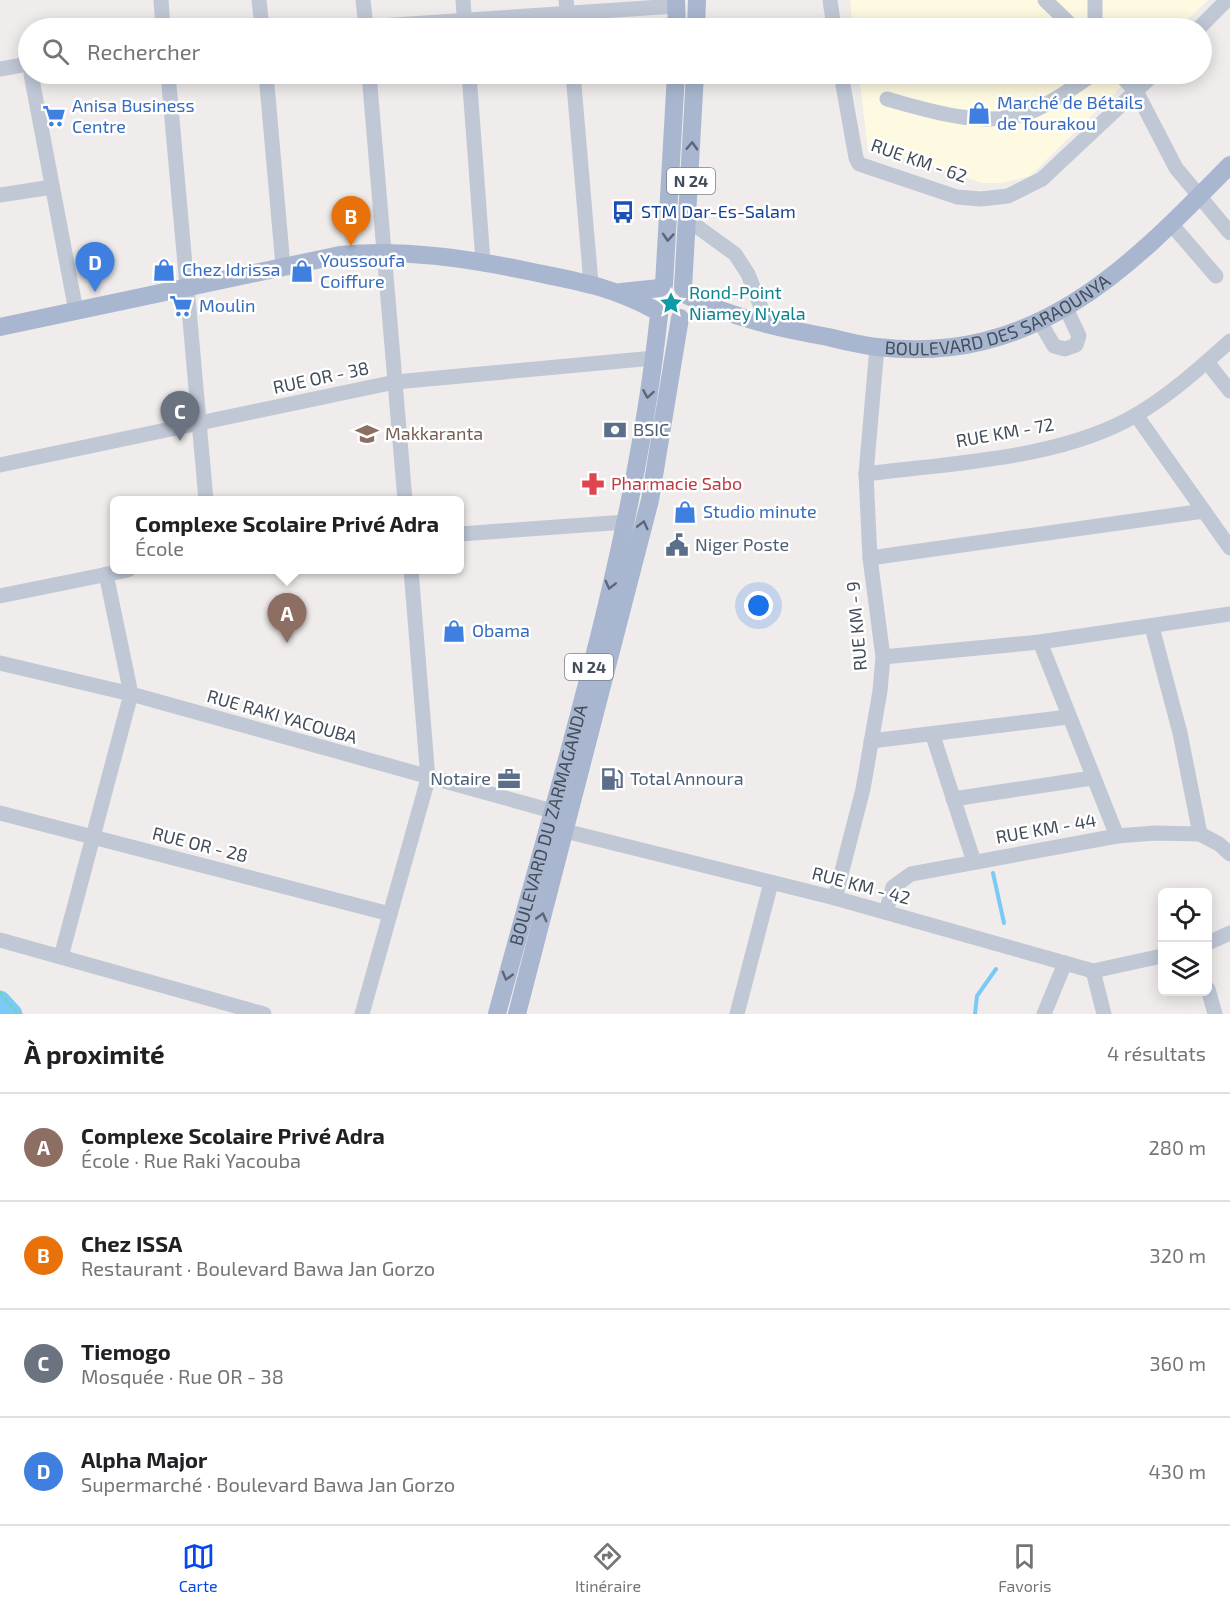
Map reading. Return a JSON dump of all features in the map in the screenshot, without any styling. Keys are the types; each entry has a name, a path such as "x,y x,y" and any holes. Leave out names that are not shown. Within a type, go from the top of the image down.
{"main road":[{"path":"696,18 697,0"},
{"path":"676,3 677,18"},
{"name":"N 24","path":"662,286 673,166 676,84"},
{"name":"N 24","path":"686,292 695,84"},
{"name":"BOULEVARD DES SARAOUNYA","path":"686,292 723,312 768,326 877,347 954,346 991,341 1040,322 1088,294 1172,225 1230,165"},
{"path":"0,327 283,266 340,255 385,251 439,254 591,283 621,292 669,320 681,317 688,309 686,292 674,284 621,292"},
{"path":"657,312 654,296 662,286"},
{"name":"BOULEVARD DU ZARMAGANDA","path":"517,1014 555,823 626,522 654,358 657,312"},
{"name":"BOULEVARD DES SARAOUNYA","path":"681,317 723,312"},
{"name":"BOULEVARD DU ZARMAGANDA","path":"497,1014 650,500 681,317"}],"street":[{"path":"161,0 162,18"},
{"path":"259,0 261,18"},
{"path":"361,18 363,0"},
{"path":"463,0 464,18"},
{"path":"830,0 833,18"},
{"path":"1045,0 1064,18"},
{"path":"1095,0 1095,18"},
{"path":"1209,18 1227,0"},
{"path":"503,18 567,6 676,3"},
{"path":"0,69 18,66"},
{"path":"33,84 76,311"},
{"path":"169,84 189,288 206,496"},
{"path":"267,84 283,266"},
{"path":"370,84 405,496"},
{"path":"470,84 483,261"},
{"path":"574,84 591,283"},
{"name":"RUE KM - 62","path":"844,84 856,158 859,164 957,197 981,199 1008,196 1042,179 1143,84"},
{"path":"887,99 937,113 986,118 1018,115 1034,110 1077,84"},
{"path":"1129,84 1136,91 1172,162 1230,233"},
{"path":"0,195 52,187"},
{"path":"688,220 735,254 748,274 768,326"},
{"path":"1172,225 1216,276"},
{"path":"1040,322 1054,346 1065,349 1076,345 1079,336 1066,308"},
{"name":"RUE KM - 72","path":"866,474 1031,452 1082,438 1136,415 1207,362 1230,341"},
{"name":"RUE KM - 9","path":"835,898 854,831 871,741 883,657 870,558 866,474 877,347"},
{"name":"RUE OR - 38","path":"0,465 395,382 654,358"},
{"path":"1207,362 1230,391"},
{"path":"1136,415 1230,548"},
{"path":"870,558 1204,511"},
{"path":"464,534 626,522"},
{"path":"0,596 110,573"},
{"path":"61,957 130,694 106,574"},
{"path":"362,1014 428,779 411,574"},
{"path":"883,657 1040,642 1230,614"},
{"path":"1152,627 1180,733 1200,834 1219,844 1230,854"},
{"path":"1040,642 1092,778 1117,836"},
{"name":"RUE RAKI YACOUBA","path":"0,663 130,694 428,779 555,823"},
{"path":"871,741 933,736 1068,717"},
{"path":"933,736 974,862"},
{"path":"953,800 1092,778"},
{"name":"RUE OR - 28","path":"0,813 390,914"},
{"name":"RUE KM - 42","path":"555,823 771,883 886,912 1093,972"},
{"name":"RUE KM - 44","path":"886,912 893,887 910,874 1117,836 1155,833 1200,834"},
{"path":"742,1013 771,883"},
{"path":"1210,942 1230,933"},
{"path":"0,940 228,1009 264,1014"},
{"path":"1104,1014 1093,972 1158,957"},
{"path":"1044,1014 1065,963"},
{"path":"1210,996 1215,1014"}],"path":[{"path":"0,992 18,1014"}],"shaded area":[{"path":"850,0 1208,0 1189,18 852,18"},
{"name":"Marché de Bétails de Tourakou","path":"860,84 1124,84 1030,176 1002,183 982,183 924,163 881,152 868,152"}],"waterway":[{"path":"993,873 1004,923"},
{"path":"975,1014 977,996 996,969"},
{"path":"0,1001 12,1014"}],"place":[{"name":"Marché de Bétails de Tourakou","path":"979,113"},
{"name":"Anisa Business Centre","path":"54,116"},
{"name":"STM Dar-Es-Salam","path":"623,212"},
{"name":"Chez ISSA","path":"351,246"},
{"name":"Chez Idrissa","path":"164,270"},
{"name":"Youssoufa Coiffure","path":"302,271"},
{"name":"Alpha Major","path":"95,292"},
{"name":"Rond-Point Niamey N'yala","path":"671,303"},
{"name":"Moulin","path":"181,306"},
{"name":"BSIC","path":"615,430"},
{"name":"Makkaranta","path":"367,434"},
{"name":"Tiemogo","path":"180,441"},
{"name":"Pharmacie Sabo","path":"593,484"},
{"name":"Studio minute","path":"685,512"},
{"name":"Niger Poste","path":"677,545"},
{"name":"Obama","path":"454,631"},
{"name":"Complexe Scolaire Privé Adra","path":"287,643"},
{"name":"Notaire","path":"509,779"},
{"name":"Total Annoura","path":"612,779"}]}
